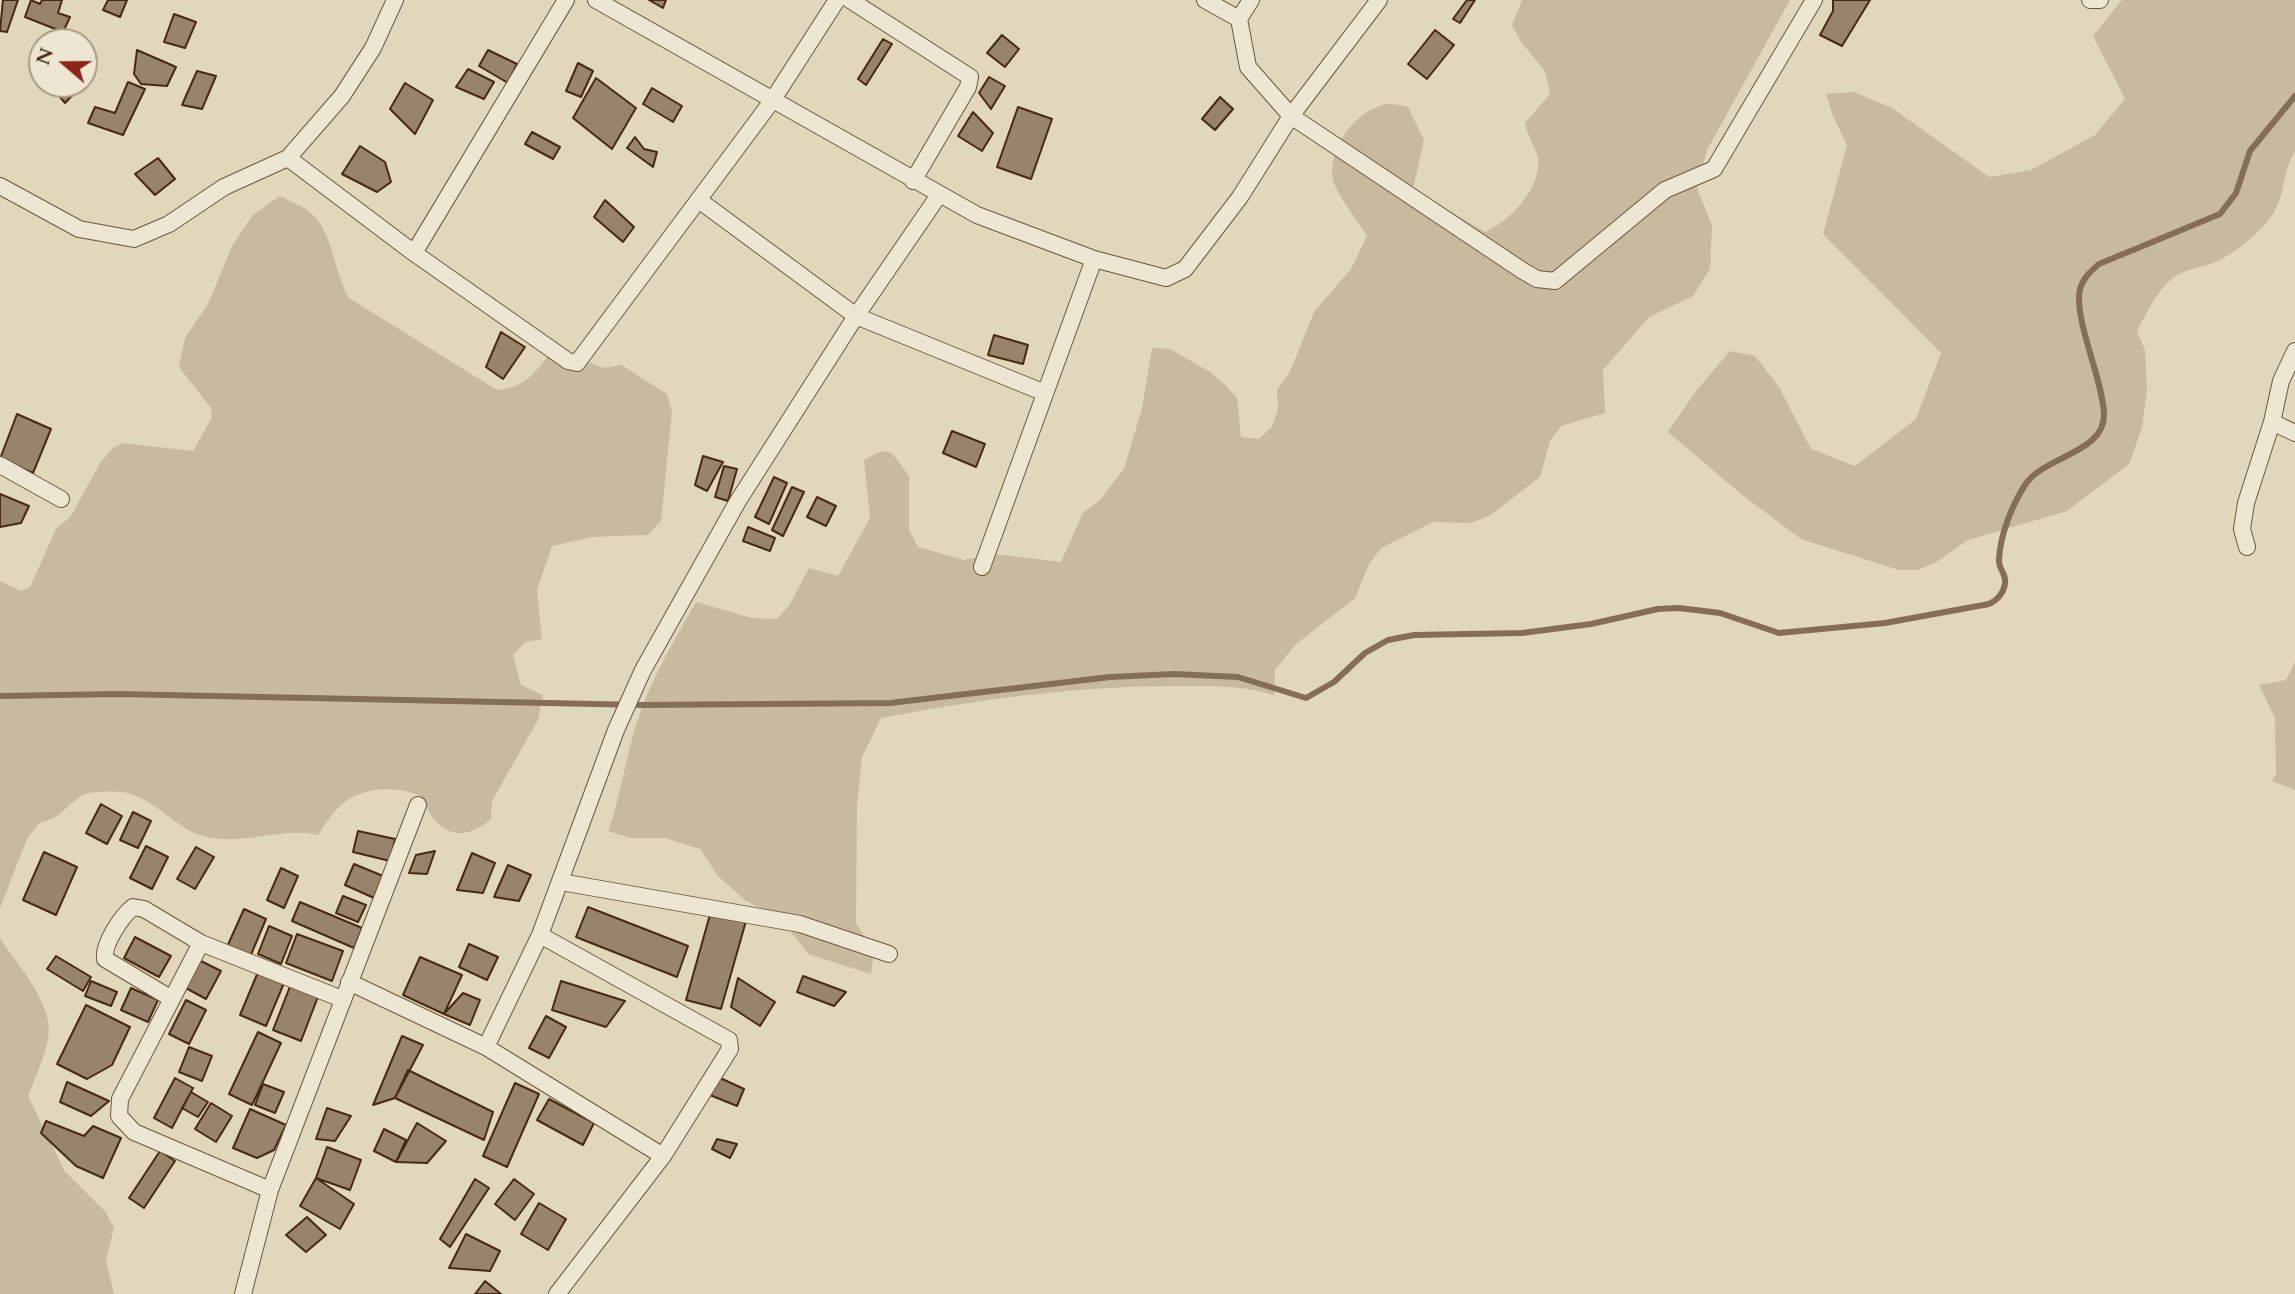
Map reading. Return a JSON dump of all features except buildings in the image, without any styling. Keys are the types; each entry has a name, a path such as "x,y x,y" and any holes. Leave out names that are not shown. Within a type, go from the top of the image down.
{"street":[{"path":"0,186 79,229 134,239 169,223 224,187 288,158 342,96 373,48 395,0"},
{"path":"414,253 566,0"},
{"path":"596,0 977,215 1094,259 1157,277 1172,276 1185,270 1240,197 1291,116 1379,0"},
{"path":"288,158 414,253 568,361 577,363 772,101 837,0"},
{"path":"850,0 970,77 968,87 913,180"},
{"path":"1205,0 1239,19"},
{"path":"1251,0 1239,19 1248,67 1291,116 1523,271 1537,279 1555,281 1665,190 1714,169 1814,0"},
{"path":"2090,0 2100,0"},
{"path":"486,1047 540,935 616,730 643,670 738,501 856,316 939,195"},
{"path":"700,201 856,316 1045,393"},
{"path":"982,567 1094,259"},
{"path":"2246,547 2243,516 2272,422 2281,380 2295,351"},
{"path":"2272,422 2295,432"},
{"path":"0,465 61,499"},
{"path":"243,1294 270,1190 418,805"},
{"path":"561,882 800,924 889,954"},
{"path":"172,999 108,963 104,957 125,914 137,906 201,943 342,999"},
{"path":"540,935 729,1040 730,1049 663,1157 557,1294"},
{"path":"201,943 120,1099 119,1116 124,1126 134,1132 270,1190"},
{"path":"349,982 486,1047 663,1157"}],"shaded area":[{"path":"1522,0 1790,0 1707,150 1697,188 1712,226 1710,269 1693,296 1649,317 1603,370 1605,413 1561,426 1550,441 1540,477 1489,516 1470,523 1433,522 1381,548 1369,564 1355,598 1295,645 1275,670 1274,695 1250,689 1215,686 1104,688 992,700 881,718 862,757 857,805 856,923 874,952 871,974 808,954 781,918 746,901 718,876 700,849 665,838 631,838 608,831 641,709 696,602 752,618 777,619 790,604 809,568 838,576 870,518 864,460 881,451 892,453 909,476 909,530 918,547 964,560 994,554 1061,562 1083,513 1100,500 1124,469 1142,408 1152,348 1170,349 1210,372 1237,398 1241,437 1259,439 1273,425 1278,408 1277,390 1289,374 1314,312 1351,269 1367,236 1338,192 1332,167 1339,143 1346,132 1365,114 1386,104 1408,107 1424,140 1413,189 1485,232 1514,212 1529,192 1538,170 1538,159 1525,123 1550,94 1545,71 1521,42 1512,25"},
{"path":"2122,0 2295,0 2295,152 2278,203 2268,221 2243,245 2221,260 2177,275 2167,283 2152,303 2137,331 2145,350 2147,390 2142,428 2129,464 2067,511 1968,540 1935,563 1917,570 1899,570 1801,539 1741,494 1668,432 1696,391 1730,351 1755,356 1779,387 1811,449 1855,466 1916,419 1941,353 1823,234 1847,145 1826,94 1854,92 1892,108 1989,177 2031,170 2095,135 2125,99 2093,36"},
{"path":"280,196 307,210 321,225 349,298 497,390 523,382 554,349 604,368 621,365 667,394 672,411 661,521 648,535 592,537 552,546 537,590 542,639 525,642 513,655 521,685 543,695 538,720 492,801 491,819 479,827 469,832 450,831 434,819 421,796 389,789 366,792 346,801 332,814 318,835 289,833 214,838 191,831 141,798 112,791 91,793 83,795 53,818 39,823 27,839 0,908 0,581 21,591 30,587 56,529 71,516 100,463 113,448 123,443 193,451 212,417 211,408 179,367 185,338 208,304 232,246 253,215"},
{"path":"2295,662 2295,790 2272,781 2276,774 2275,718 2259,685 2286,680"},
{"path":"0,938 41,999 49,1026 44,1054 28,1096 64,1170 105,1211 114,1228 106,1261 114,1294 0,1294"}],"waterway":[{"path":"0,696 118,694 642,705 890,703 1110,677 1174,674 1238,677 1306,698 1334,682 1365,653 1388,640 1414,635 1522,633 1591,624 1658,609 1679,608 1720,613 1779,633 1885,623 1989,604 2000,596 2004,588 2005,577 1999,563 2000,550 2011,511 2025,485 2046,467 2084,446 2102,427 2102,400 2084,332 2079,301 2083,281 2099,264 2220,214 2236,193 2250,151 2295,96"}]}
